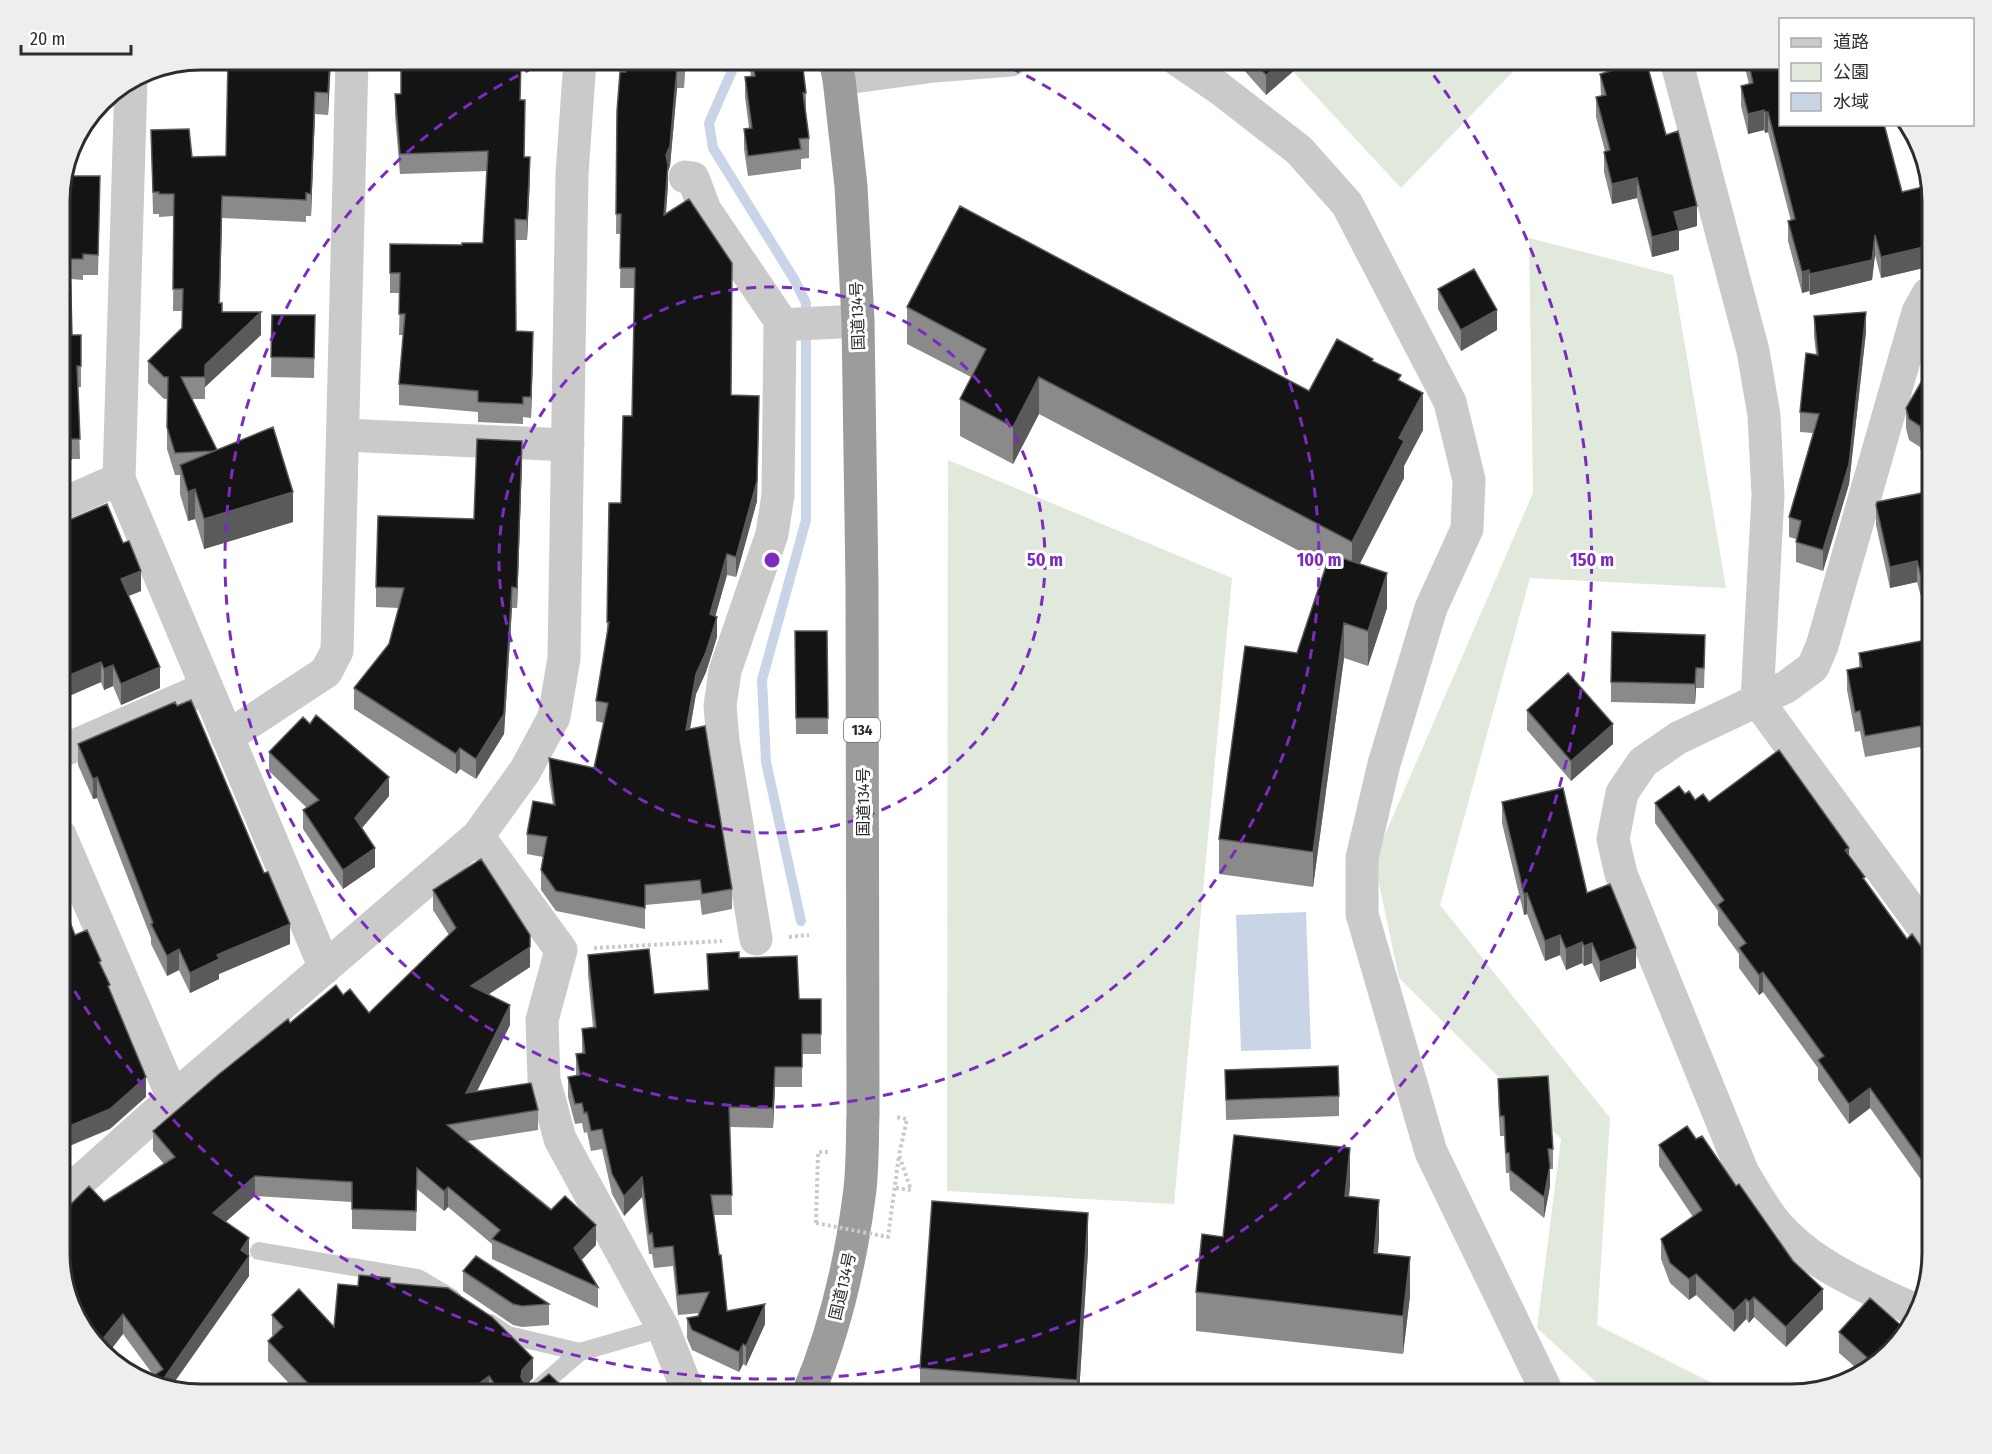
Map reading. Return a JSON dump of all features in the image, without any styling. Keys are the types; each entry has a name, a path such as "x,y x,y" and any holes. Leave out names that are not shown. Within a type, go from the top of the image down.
{"highway":[{"name":"国道134号","path":"812,1384 825,1352 846,1281 860,1184 863,1114 862,585 843,322 851,186 837,71"}],"street":[{"path":"227,737 326,672 337,651 352,71"},
{"path":"71,1189 173,1098 478,836 525,771 554,717 564,658 572,174 579,71"},
{"path":"1194,71 1299,150 1347,204 1450,402 1469,480 1467,529 1431,608 1384,764 1362,858 1362,914 1431,1152 1543,1384"},
{"path":"1679,71 1753,351 1764,415 1768,495 1757,700 1922,925"},
{"path":"130,93 119,479 325,968"},
{"path":"685,177 693,178 705,210 784,325 778,495 771,534 725,670 720,706 723,741 756,939"},
{"path":"1909,1307 1836,1272 1801,1248 1769,1214 1743,1173 1621,874 1613,839 1622,793 1643,762 1678,738 1786,687 1813,667 1822,646 1918,312 1922,305"},
{"path":"784,325 843,322"},
{"path":"343,435 568,445"},
{"path":"71,500 119,479"},
{"path":"71,747 206,688"},
{"path":"478,836 561,950 542,1020 544,1080 560,1139 663,1328 685,1384"},
{"path":"71,861 173,1098"}],"lane":[{"path":"259,1251 418,1278 508,1335 580,1352"},
{"path":"543,1384 580,1352 663,1328"}],"path":[{"path":"561,950 756,939"},
{"path":"818,1152 816,1223 888,1237 899,1155 908,1119"},
{"path":"887,1188 911,1190 899,1155"},
{"path":"768,1384 771,1381"}],"green space":[{"path":"1293,71 1513,71 1401,188"},
{"path":"1529,238 1673,275 1726,588 1530,578 1440,905 1610,1118 1597,1325 1714,1384 1598,1384 1537,1328 1561,1139 1399,978 1374,860 1533,493"},
{"path":"948,460 1232,578 1174,1204 947,1191"}],"water":[{"path":"1306,912 1311,1049 1241,1051 1236,915"}],"building":[{"path":"228,71 329,71 328,93 315,92 311,194 306,193 306,200 222,196 219,303 222,303 222,312 261,312 205,365 205,377 181,377 217,450 175,453 167,427 168,377 164,377 148,361 182,328 183,289 173,289 174,194 153,192 151,130 189,129 192,157 226,156"},
{"path":"401,71 521,71 520,100 525,100 524,157 530,157 527,220 515,219 516,331 533,332 531,397 523,397 523,404 478,402 478,391 399,384 405,314 399,314 400,273 390,273 390,244 483,243 488,151 400,154 395,94 401,94"},
{"path":"677,71 670,146 666,155 668,165 664,215 689,199 732,263 731,395 759,396 757,481 736,557 727,554 710,614 717,617 696,674 686,730 705,726 732,889 702,894 700,880 645,885 645,908 556,891 541,870 547,837 527,834 533,801 555,805 549,758 594,768 608,703 596,701 609,622 607,622 609,503 621,503 623,416 632,416 635,268 620,268 621,214 616,214 617,111 620,72"},
{"path":"754,71 803,71 806,93 803,93 809,138 799,139 801,149 748,156 744,129 752,128 745,77 755,76"},
{"path":"1611,71 1649,71 1666,135 1678,131 1697,206 1674,212 1679,230 1652,237 1637,178 1612,184 1604,152 1610,150 1596,97 1606,95 1600,74"},
{"path":"1750,71 1779,71 1779,126 1885,126 1902,192 1920,188 1922,247 1881,257 1875,235 1872,260 1810,274 1809,270 1802,272 1788,221 1795,219 1768,112 1764,110 1748,114 1741,86 1753,83"},
{"path":"74,176 100,176 98,255 83,254 83,259 71,259 71,193"},
{"path":"960,206 1309,391 1337,339 1373,359 1372,361 1401,375 1398,380 1423,393 1399,438 1404,441 1352,542 1039,377 1013,427 960,399 986,349 907,307"},
{"path":"1474,269 1497,310 1461,330 1438,289"},
{"path":"71,297 72,335 81,335 81,366 77,366 80,439 71,439"},
{"path":"1866,312 1849,464 1823,550 1796,542 1801,521 1789,517 1819,414 1800,412 1806,353 1818,355 1814,316"},
{"path":"272,315 315,315 314,358 271,357"},
{"path":"1922,381 1922,434 1920,426 1909,419 1906,408"},
{"path":"273,427 293,492 204,519 195,489 188,492 180,465"},
{"path":"477,439 522,441 517,588 512,587 504,714 476,759 460,748 456,754 354,688 389,644 404,588 376,587 378,516 474,519"},
{"path":"1922,493 1922,580 1917,561 1890,567 1877,502"},
{"path":"107,504 123,543 129,541 141,571 121,579 160,667 121,684 113,665 104,669 101,662 71,674 71,519"},
{"path":"1330,554 1387,573 1368,631 1344,623 1313,852 1219,839 1245,646 1297,653"},
{"path":"795,631 827,631 828,718 796,718"},
{"path":"1612,632 1705,635 1704,668 1696,668 1695,684 1611,682"},
{"path":"1922,641 1922,729 1920,726 1865,736 1860,711 1855,712 1847,670 1862,667 1859,653"},
{"path":"1568,673 1613,724 1571,761 1527,710"},
{"path":"191,700 264,873 268,872 290,924 217,955 219,959 190,973 179,949 167,956 151,924 153,923 97,777 93,779 78,744 175,702 177,706"},
{"path":"316,715 389,777 355,818 375,848 343,870 303,810 319,800 269,752 303,717 310,724"},
{"path":"1779,750 1849,848 1845,850 1907,939 1912,934 1922,948 1922,1161 1870,1088 1849,1104 1818,1060 1824,1056 1763,972 1759,975 1739,948 1746,943 1718,905 1724,900 1655,803 1679,786 1685,794 1689,791 1695,800 1703,794 1709,802"},
{"path":"1563,788 1587,893 1610,884 1636,948 1600,962 1592,943 1584,946 1582,942 1566,949 1560,935 1545,941 1527,893 1524,894 1502,802"},
{"path":"481,859 530,935 530,947 471,986 510,1005 466,1093 531,1083 538,1110 447,1125 551,1210 565,1196 596,1225 574,1248 598,1287 492,1239 500,1230 448,1187 444,1191 417,1168 416,1211 352,1209 352,1182 255,1176 213,1213 249,1238 241,1250 249,1256 164,1378 155,1375 163,1369 123,1314 103,1339 84,1310 73,1278 71,1204 89,1186 104,1202 175,1157 153,1131 288,1019 290,1023 336,985 343,995 350,989 369,1013 456,928 433,890"},
{"path":"71,925 75,935 87,930 146,1077 110,1109 71,1125"},
{"path":"649,949 654,994 709,990 707,954 739,952 739,958 797,956 799,999 821,999 821,1034 802,1034 802,1067 775,1067 773,1108 729,1107 732,1195 711,1195 727,1311 765,1304 746,1346 743,1344 739,1352 692,1330 687,1318 698,1316 709,1292 678,1295 673,1246 654,1248 652,1233 649,1234 642,1177 624,1196 612,1174 602,1129 591,1131 587,1112 584,1113 582,1103 575,1104 568,1077 580,1075 576,1054 585,1053 582,1029 596,1027 588,955"},
{"path":"1338,1066 1339,1096 1226,1100 1225,1070"},
{"path":"1548,1076 1553,1149 1548,1149 1550,1166 1544,1197 1510,1170 1509,1153 1506,1153 1504,1116 1500,1116 1498,1079"},
{"path":"1687,1126 1696,1139 1702,1136 1736,1186 1739,1184 1793,1261 1823,1289 1786,1327 1754,1297 1749,1302 1746,1299 1734,1311 1696,1274 1689,1279 1670,1263 1661,1239 1702,1210 1659,1145"},
{"path":"1234,1135 1350,1148 1345,1196 1379,1200 1374,1253 1410,1257 1403,1316 1196,1292 1202,1234 1223,1237"},
{"path":"932,1201 1088,1213 1077,1380 920,1368"},
{"path":"476,1256 549,1304 522,1306 513,1304 463,1271"},
{"path":"359,1275 390,1278 390,1283 448,1288 492,1317 533,1358 522,1370 521,1377 524,1382 531,1384 494,1384 489,1376 478,1384 309,1384 268,1341 283,1327 272,1315 299,1289 334,1327 338,1284 358,1286"},
{"path":"1870,1298 1899,1324 1883,1345 1867,1358 1839,1332"},
{"path":"549,1374 560,1384 536,1384"}],"waterway":[{"path":"732,71 709,123 713,148 794,279 806,303 806,520 762,680 766,762 801,921"}]}
